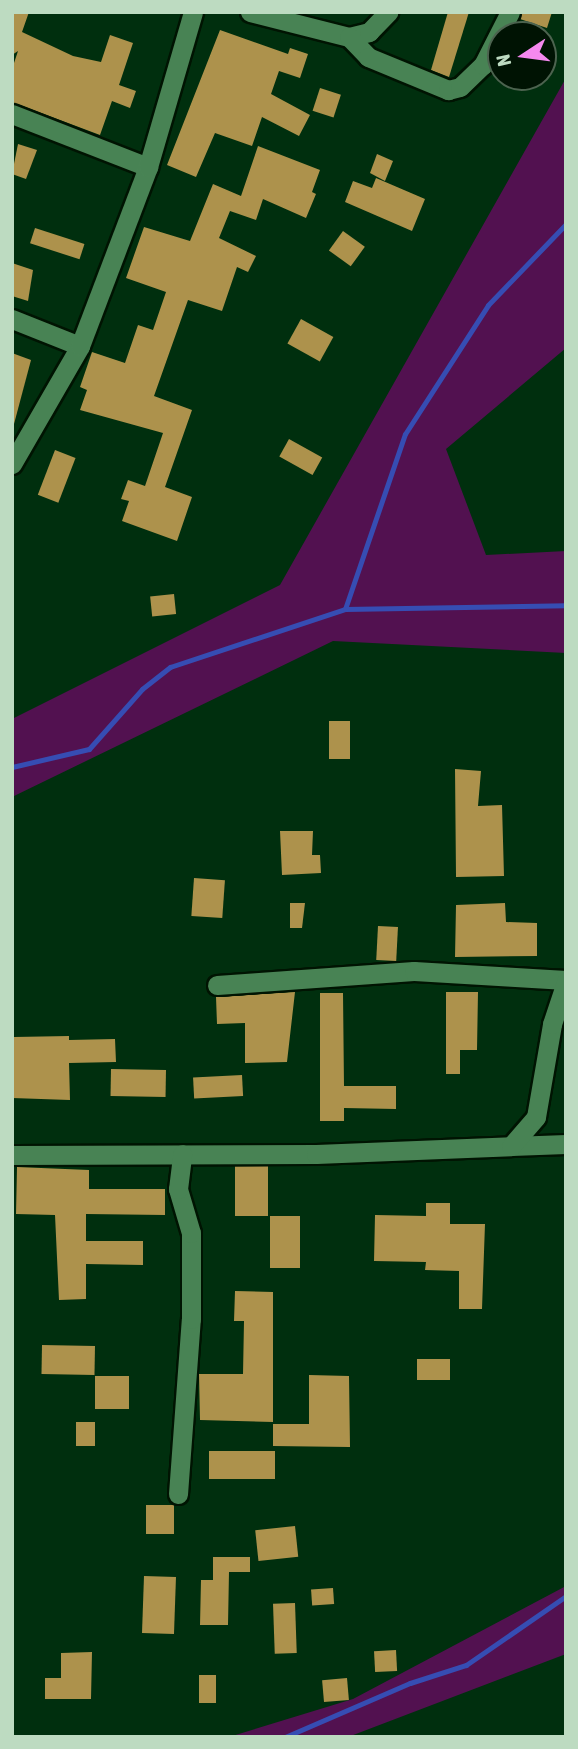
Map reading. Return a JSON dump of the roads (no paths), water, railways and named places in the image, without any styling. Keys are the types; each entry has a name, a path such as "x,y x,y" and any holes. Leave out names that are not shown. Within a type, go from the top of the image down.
{"street":[{"path":"12,464 80,346 148,167 193,12"},
{"path":"250,12 349,37 369,32 388,12"},
{"path":"349,37 368,57 448,90 460,87 484,65 510,12"},
{"path":"12,114 148,167"},
{"path":"12,319 80,346"},
{"path":"217,985 414,971 566,981 552,1024 536,1117 511,1146"},
{"path":"12,1155 182,1154 566,1144"},
{"path":"178,1494 191,1320 191,1233 177,1189 182,1154"}],"waterway":[{"path":"345,609 405,434 488,305 566,224"},
{"path":"12,767 89,749 142,689 170,667 345,609 566,605"},
{"path":"285,1737 410,1683 466,1665 566,1596"}]}
